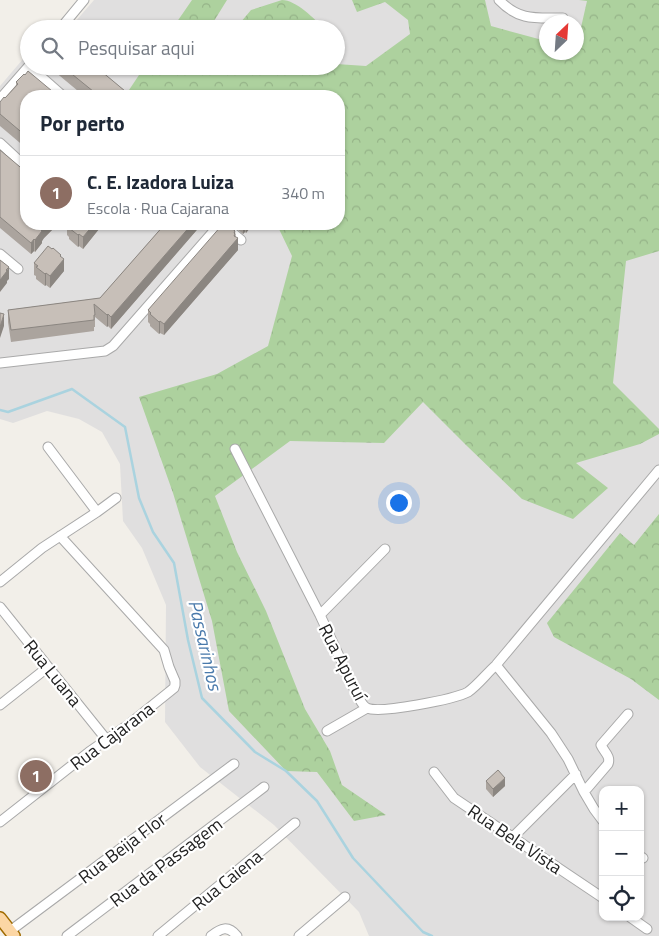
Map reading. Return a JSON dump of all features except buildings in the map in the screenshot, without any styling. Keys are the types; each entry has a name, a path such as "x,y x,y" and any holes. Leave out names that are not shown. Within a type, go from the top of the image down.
{"main road":[{"path":"0,918 12,934"}],"street":[{"path":"67,20 84,0"},
{"path":"499,0 513,12 531,18 539,18"},
{"path":"0,100 21,75"},
{"path":"40,75 57,90"},
{"path":"0,143 20,161"},
{"path":"0,363 105,351 113,346 216,230"},
{"path":"228,230 241,240"},
{"path":"0,254 18,269"},
{"path":"48,447 97,512"},
{"name":"Rua Apuruí","path":"236,449 320,616 357,696 367,708 378,709 391,709 459,696 469,691 496,665 659,470"},
{"path":"0,582 42,548 116,498"},
{"name":"Rua Cajarana","path":"0,822 106,739 128,725 175,686 164,650 60,536"},
{"path":"320,616 385,550"},
{"name":"Rua Luana","path":"0,607 106,739"},
{"path":"496,665 552,733 576,774 584,792 599,815"},
{"path":"0,705 48,668"},
{"path":"328,731 367,708"},
{"path":"584,792 610,760 601,745 628,714"},
{"name":"Rua Beija Flor","path":"12,934 234,764"},
{"name":"Rua Bela Vista","path":"434,772 454,798 599,895"},
{"path":"513,837 576,774"},
{"name":"Rua da Passagem","path":"67,936 264,787"},
{"name":"Rua Caiena","path":"158,936 295,823"},
{"path":"298,936 344,897"},
{"path":"636,921 647,929"},
{"path":"212,936 220,929 227,928 232,930 237,936"}],"shaded area":[{"path":"94,0 659,0 659,936 369,936 359,912 274,825 200,767 165,722 166,605 142,548 123,521 120,464 102,432 79,419 47,411 13,423 0,419 0,86 20,63 20,75 345,75 345,20 77,20"}],"green space":[{"path":"192,0 227,0 215,20 178,20"},
{"path":"282,0 293,3 315,20 243,20 251,10"},
{"path":"352,0 485,0 491,26 539,39 539,60 584,60 584,15 587,1 579,0 659,0 659,251 626,261 613,383 659,429 659,434 640,444 576,463 608,488 573,519 522,499 423,402 384,443 290,441 215,496 237,552 266,611 305,709 330,751 342,785 386,815 354,821 317,772 286,771 229,711 212,621 173,493 139,397 217,374 268,346 292,256 279,230 345,230 345,90 129,90 139,75 345,75 345,65 366,66 410,34 408,20 385,2 357,12"},
{"path":"659,514 659,700 631,679 554,637 547,623 620,533 634,545"}],"waterway":[{"name":"Passarinhos","path":"0,410 8,412 72,389 125,427 139,498 153,532 174,563 188,640 202,698 255,752 286,771 317,801 353,858 423,932 432,936"}],"place":[{"name":"C. E. Izadora Luiza","path":"36,776"}]}
